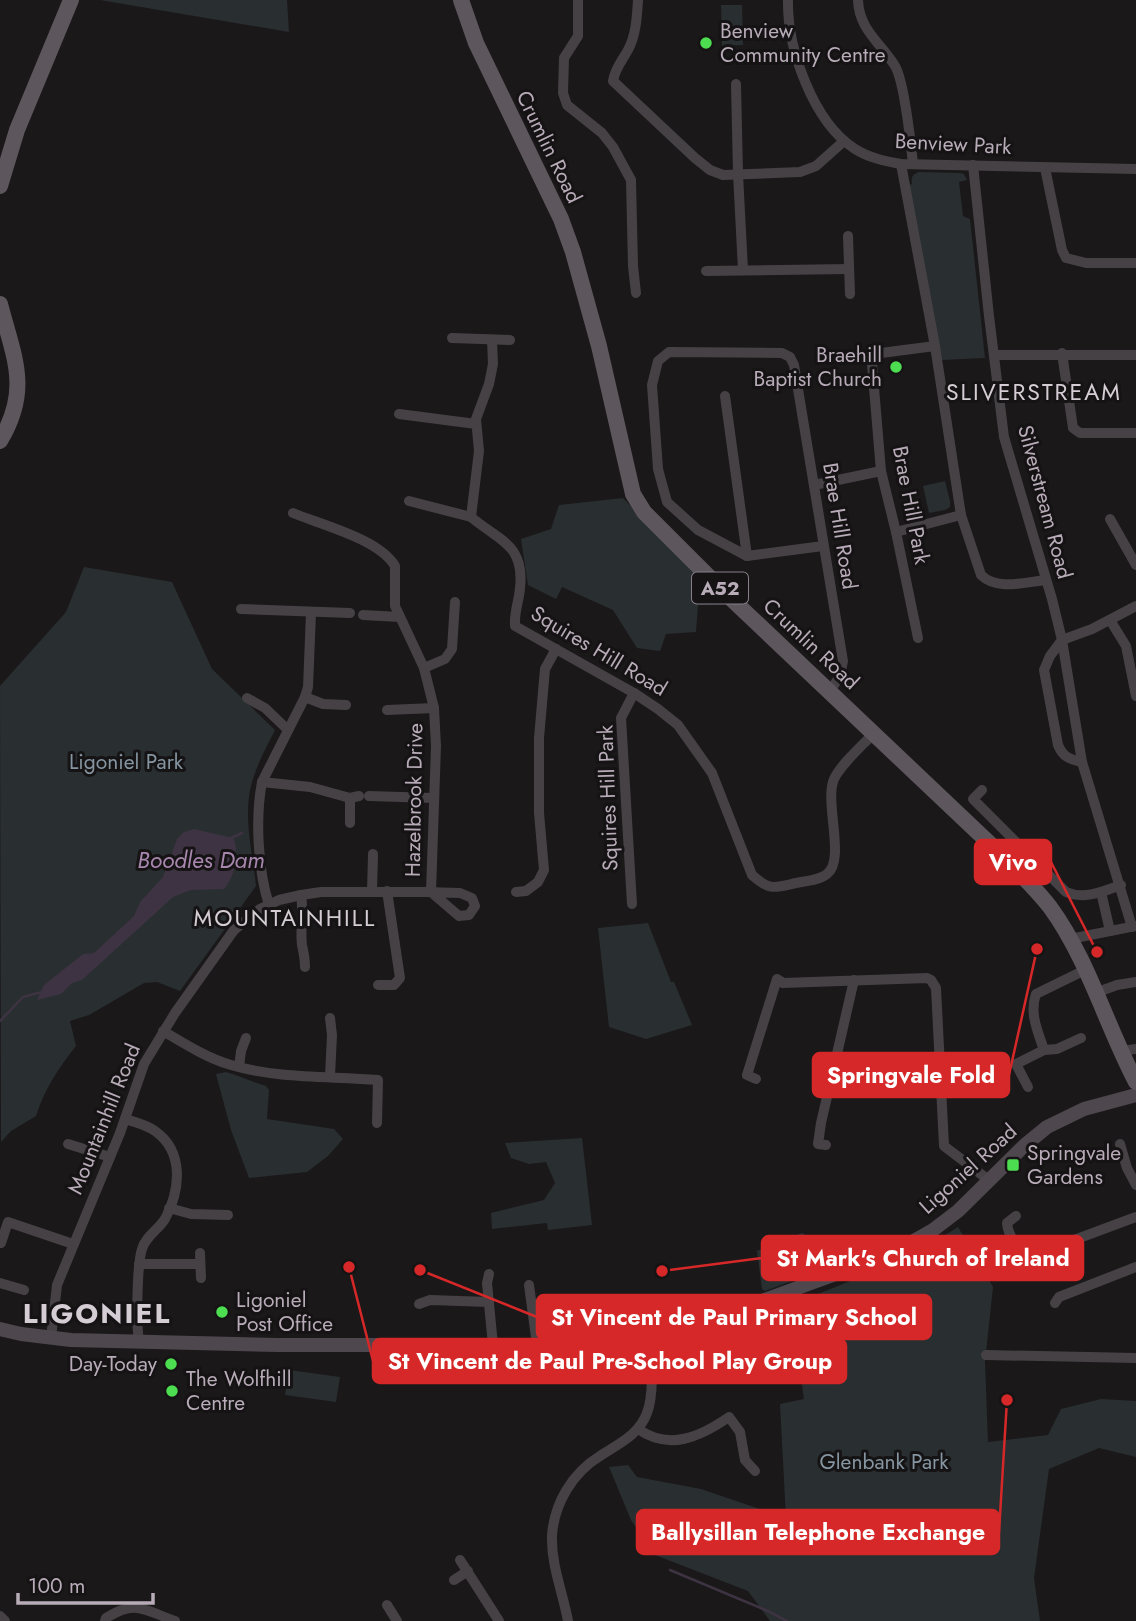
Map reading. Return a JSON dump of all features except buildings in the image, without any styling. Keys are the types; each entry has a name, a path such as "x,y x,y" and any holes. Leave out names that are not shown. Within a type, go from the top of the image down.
{"main road":[{"path":"0,186 17,130 71,0"},
{"name":"Crumlin Road","path":"461,0 476,43 561,219 573,252 599,346 633,494 644,512 722,590 1006,859 1050,907 1070,939 1095,993 1129,1050 1136,1082"},
{"path":"0,304 15,363 19,396 0,441"}],"street":[{"path":"578,0 578,36 564,58 563,93 567,105 602,133 613,147 631,180 636,293"},
{"path":"638,0 635,30 629,48 615,70 613,81 702,164 723,175 800,172 816,166 844,141"},
{"name":"Benview Park","path":"788,0 787,18 804,79 829,123 844,141 868,156 901,164 1136,169"},
{"path":"858,0 864,26 897,68 913,164"},
{"path":"736,84 743,270"},
{"path":"901,164 935,346 961,515 981,575 987,581 997,584 1046,580"},
{"name":"Silverstream Road","path":"973,165 1004,437 1062,640 1082,762 1134,927"},
{"path":"1045,168 1066,258 1086,262 1136,263"},
{"path":"848,236 850,294"},
{"path":"706,271 849,270"},
{"path":"452,338 510,340"},
{"path":"409,501 471,517 479,451 477,413 489,384 493,364 492,340"},
{"name":"Brae Hill Park","path":"918,638 881,471 872,364 881,353 935,346"},
{"name":"Brae Hill Road","path":"747,556 698,530 667,502 658,469 652,385 658,361 668,352 782,353 790,357 794,365 843,661 840,676 831,691"},
{"path":"1062,353 1073,428 1080,433 1136,433"},
{"path":"996,355 1136,355"},
{"path":"725,396 747,556 823,546"},
{"path":"399,414 476,424"},
{"path":"814,485 881,471"},
{"name":"Hazelbrook Drive","path":"293,513 358,538 392,561 396,573 395,606 424,668 434,708 436,746 431,892"},
{"path":"896,532 961,515"},
{"name":"Squires Hill Road","path":"471,517 502,539 516,556 521,569 521,584 514,613 515,626 634,693 678,725 712,773 752,875 765,887 777,887 825,876 833,869 835,851 831,804 834,778 874,733"},
{"path":"1110,519 1136,565"},
{"path":"424,668 445,659 453,649 455,602"},
{"path":"1082,762 1069,759 1058,745 1044,670 1062,640 1092,629 1136,606"},
{"path":"241,609 350,613"},
{"path":"270,905 262,875 258,808 262,782 308,687 311,613"},
{"path":"363,615 400,617"},
{"path":"1110,620 1126,646 1136,695"},
{"path":"516,892 526,891 538,882 544,870 539,813 539,738 545,669 556,649"},
{"name":"Squires Hill Park","path":"632,904 621,718 634,693"},
{"path":"305,697 323,704 346,705"},
{"path":"247,698 265,708 287,729"},
{"path":"387,710 434,708"},
{"path":"262,782 360,796 434,798"},
{"path":"982,790 973,799 1066,892 1076,895 1121,886"},
{"path":"350,823 360,796"},
{"path":"372,892 373,854"},
{"path":"378,985 394,985 400,978 387,891"},
{"name":"Mountainhill Road","path":"51,1338 54,1295 125,1119 144,1064 163,1031 234,930 252,914 302,895 321,892 431,892"},
{"path":"1101,892 1110,931"},
{"path":"302,895 302,945 306,953 304,967"},
{"path":"1070,939 1134,927"},
{"path":"1044,1050 1034,1021 1033,1002 1036,994 1085,970"},
{"path":"756,1079 747,1075 777,979 789,982 932,980 936,988 944,1146 990,1181"},
{"path":"826,1146 818,1144 821,1123 854,980"},
{"path":"1095,993 1136,982"},
{"path":"330,1018 330,1076"},
{"path":"163,1031 211,1058 239,1067 272,1073 378,1080 377,1123"},
{"path":"239,1067 246,1038"},
{"path":"1028,1087 1016,1064 1044,1050 1057,1049 1081,1038"},
{"name":"Ligoniel Road","path":"0,1329 51,1338 278,1345 537,1345 650,1333 759,1302 845,1271 911,1243 958,1211 1047,1127 1084,1109 1136,1095"},
{"path":"125,1119 154,1130 163,1137 173,1151 178,1176 163,1222 147,1239 139,1264 139,1341"},
{"path":"1120,1143 1127,1168 1136,1185"},
{"path":"68,1144 110,1157"},
{"path":"169,1208 191,1214 228,1215"},
{"path":"1016,1216 1007,1223 1008,1233 1024,1253 1031,1256 1136,1217"},
{"path":"1,1243 8,1222 73,1244"},
{"path":"1030,1267 1031,1256"},
{"path":"139,1264 200,1259 201,1278"},
{"path":"1055,1303 1059,1297 1136,1267"},
{"path":"489,1274 487,1283 493,1346"},
{"path":"0,1283 24,1290"},
{"path":"529,1285 537,1345"},
{"path":"419,1304 430,1300 489,1302"},
{"path":"568,1621 553,1556 555,1518 571,1482 586,1466 632,1435 648,1412 651,1386 650,1333"},
{"path":"986,1355 1136,1358"},
{"path":"638,1429 651,1438 664,1442 688,1438 712,1429 729,1417 740,1432 745,1461 755,1471"},
{"path":"460,1560 499,1621"},
{"path":"454,1580 468,1571"},
{"path":"387,1605 393,1620"},
{"path":"105,1621 125,1607 134,1606 175,1621"},
{"path":"0,1616 5,1621"}],"green space":[{"path":"100,0 287,0 289,32"},
{"path":"721,5 742,5 743,45 722,46"},
{"path":"919,172 960,173 964,174 967,180 959,182 963,216 970,219 985,358 941,360 909,185 912,184 913,175"},
{"path":"945,481 950,507 929,513 923,486"},
{"path":"623,498 725,604 698,605 696,632 666,634 660,651 637,648 613,610 562,587 556,599 528,585 521,539 551,529 559,505"},
{"name":"Ligoniel Park","path":"84,567 172,582 212,669 275,730 256,771 249,798 248,823 256,886 180,991 157,982 144,983 89,1015 70,1021 76,1046 53,1079 36,1116 11,1131 1,1142 0,686 66,612"},
{"path":"648,923 671,982 674,982 692,1025 646,1039 609,1027 598,928"},
{"path":"226,1072 266,1086 269,1090 267,1119 334,1129 343,1139 328,1156 307,1172 249,1178 231,1130 216,1074"},
{"path":"582,1138 592,1225 548,1230 547,1223 492,1229 491,1213 544,1200 555,1183 546,1162 529,1164 511,1158 505,1143"},
{"name":"Glenbank Park","path":"958,1227 993,1287 985,1362 988,1442 1048,1435 1061,1409 1101,1399 1136,1401 1136,1457 1099,1448 1049,1469 1034,1578 1040,1621 770,1621 748,1591 655,1555 631,1520 609,1467 628,1465 637,1477 701,1489 786,1518 780,1404 804,1399 798,1359 768,1360 758,1318 910,1257"},
{"path":"802,1233 814,1239 815,1251 824,1269 765,1291 762,1289 757,1251"},
{"path":"289,1370 340,1377 336,1402 285,1395"}],"water":[{"name":"Boodles Dam","path":"194,829 233,838 235,864 224,889 191,890 173,897 82,980 72,983 61,994 37,1000 44,985 83,954 94,953 134,916 140,902 163,877 177,839 184,832"}],"waterway":[{"path":"229,839 242,833"},
{"path":"0,1021 23,997 42,992"},
{"path":"670,1570 787,1621"}],"place":[{"name":"Benview Community Centre","path":"706,43"},
{"name":"Braehill Baptist Church","path":"896,367"},
{"name":"Springvale Fold","path":"1037,949"},
{"name":"Vivo","path":"1097,952"},
{"name":"Springvale Gardens","path":"1013,1165"},
{"name":"St Vincent de Paul Pre-School Play Group","path":"349,1267"},
{"name":"St Vincent de Paul Primary School","path":"420,1270"},
{"name":"St Mark's Church of Ireland","path":"662,1271"},
{"name":"Ligoniel Post Office","path":"222,1312"},
{"name":"Day-Today","path":"171,1364"},
{"name":"The Wolfhill Centre","path":"172,1391"},
{"name":"Ballysillan Telephone Exchange","path":"1007,1400"}],"district":[{"name":"SLIVERSTREAM","path":"1034,392"},
{"name":"MOUNTAINHILL","path":"285,918"},
{"name":"LIGONIEL","path":"97,1313"}]}
